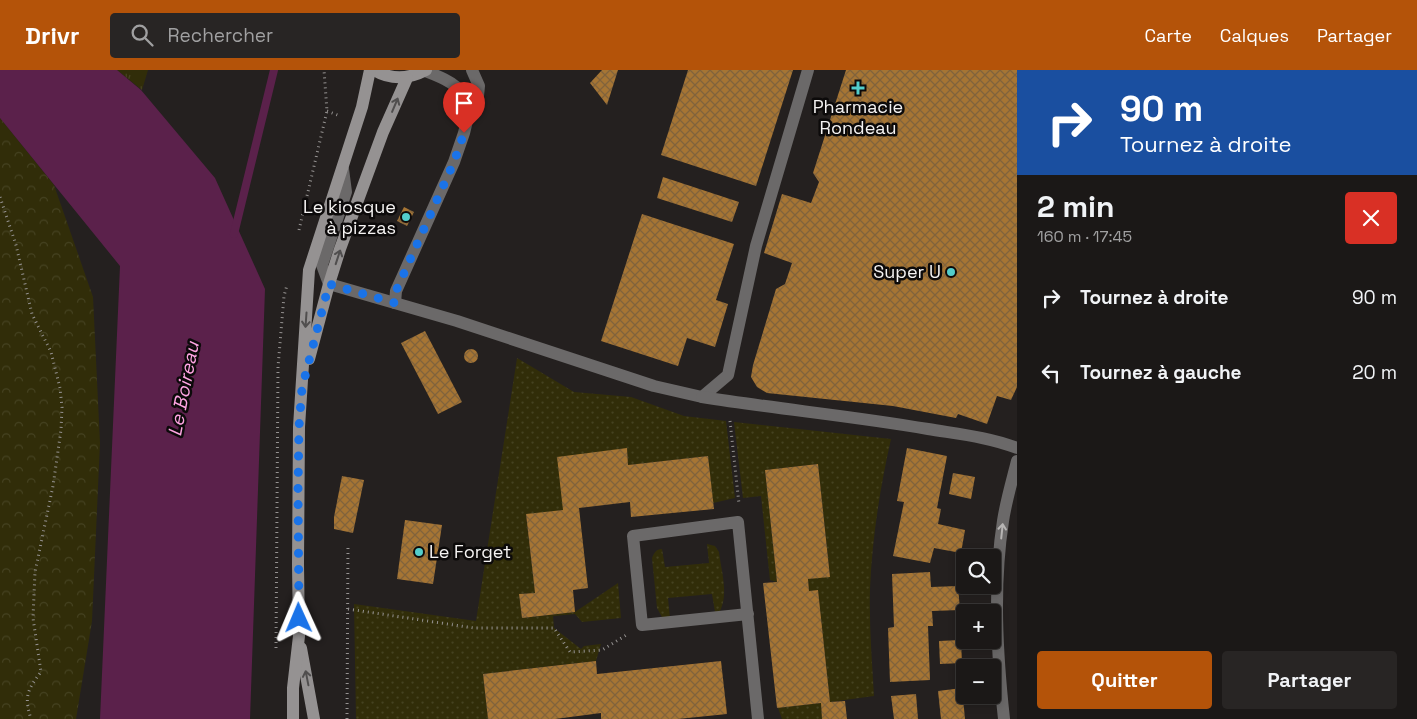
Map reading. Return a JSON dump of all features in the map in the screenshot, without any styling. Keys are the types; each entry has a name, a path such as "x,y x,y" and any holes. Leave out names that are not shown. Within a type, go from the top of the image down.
{"main road":[{"path":"293,719 293,688 299,636 299,427 309,270 362,107 370,70"},
{"path":"374,70 388,76 407,78 425,70"},
{"path":"302,388 329,284 374,156 407,78"},
{"path":"299,636 314,719"}],"street":[{"path":"425,70 454,84 472,104"},
{"path":"395,303 396,291 454,162 472,104 478,96 479,86 472,70"},
{"path":"702,397 728,375 756,246 808,70"},
{"path":"343,169 346,192 322,265 329,284 457,321 654,386 702,397 769,408 894,423 993,440 1017,448"},
{"path":"1004,719 998,664 997,577 1003,520 1017,461"},
{"path":"748,614 642,624 633,536 738,522 748,614 758,719"}],"path":[{"path":"0,197 16,245 32,314 51,352 60,388 62,407 62,424 53,486 35,572 33,618 41,672 27,695 27,707 31,719"},
{"path":"730,422 739,502 738,522"},
{"path":"346,719 348,544"},
{"path":"348,609 474,628 554,628 570,652 602,650 642,624"}],"green space":[{"path":"117,70 148,70 142,90"},
{"path":"0,118 54,185 93,297 100,443 92,621 76,719 0,719"},
{"path":"517,358 574,392 631,397 684,416 726,421 735,498 713,503 708,456 628,465 627,449 563,510 526,515 535,593 519,594 522,618 575,612 618,583 621,618 582,622 575,614 553,616 554,628 581,649 584,646 601,644 596,661 483,674 488,719 356,719 354,604 476,621"},
{"path":"734,422 891,439 877,514 871,570 870,616 874,696 830,702 818,590 809,591 808,579 830,576 818,464 765,470 777,582 770,580 761,496 743,498"},
{"path":"707,544 715,546 719,552 724,590 723,604 720,611 715,612 712,594 668,598 670,618 662,617 657,608 652,558 654,553 662,549 665,567 709,563"},
{"path":"821,703 822,719 782,719 778,708"}],"water":[{"path":"0,70 117,70 141,90 215,178 265,289 250,719 100,719 120,266 0,118"}],"building":[{"path":"602,70 618,70 607,105 590,83"},
{"path":"688,70 793,70 756,186 661,155"},
{"path":"846,70 1017,70 1017,387 1011,400 997,396 987,424 958,414 956,418 893,406 767,393 757,387 751,377 776,289 785,284 792,263 764,253 782,194 811,203 819,182 813,173"},
{"path":"663,177 739,202 732,222 657,198"},
{"name":"Le kiosque à pizzas","path":"404,207 414,212 407,226 397,221"},
{"path":"642,214 734,244 716,300 728,304 715,347 687,338 678,366 601,341"},
{"path":"425,331 462,402 438,414 401,343"},
{"path":"471,349 476,351 478,356 476,361 471,363 466,361 464,356 466,351"},
{"path":"627,448 628,465 708,456 714,509 631,517 630,502 579,508 588,588 573,590 575,612 522,618 519,594 535,593 526,514 563,510 557,457"},
{"path":"907,448 947,456 937,508 941,509 938,524 965,530 962,549 956,549 956,552 934,548 930,563 893,556 904,502 897,501"},
{"path":"818,464 830,577 808,579 809,591 818,590 830,702 845,701 847,719 822,719 821,703 777,708 763,583 777,582 765,470"},
{"path":"953,473 975,477 971,499 949,494"},
{"path":"342,476 364,480 353,533 334,529 334,517"},
{"name":"Le Forget","path":"405,520 442,525 433,584 397,579"},
{"path":"930,572 931,587 956,586 956,594 959,594 960,604 956,604 956,610 932,611 933,626 928,626 930,680 890,682 888,628 894,627 892,574"},
{"path":"956,640 956,649 961,649 962,659 956,659 956,663 940,664 939,641"},
{"path":"596,661 597,674 721,661 727,714 678,719 601,719 601,713 555,719 488,719 483,674"},
{"path":"956,689 956,704 964,704 965,719 941,719 938,691"},
{"path":"916,694 918,719 894,719 891,696"}],"waterway":[{"name":"Le Boireau","path":"234,234 274,70"}],"place":[{"name":"Pharmacie Rondeau","path":"858,88"},
{"name":"Le kiosque à pizzas","path":"406,217"},
{"name":"Super U","path":"951,272"},
{"name":"Le Forget","path":"419,552"}],"route":[{"path":"299,618 298,490 302,388 329,284 395,303 396,291 402,276 414,254 454,162 464,133"}]}
